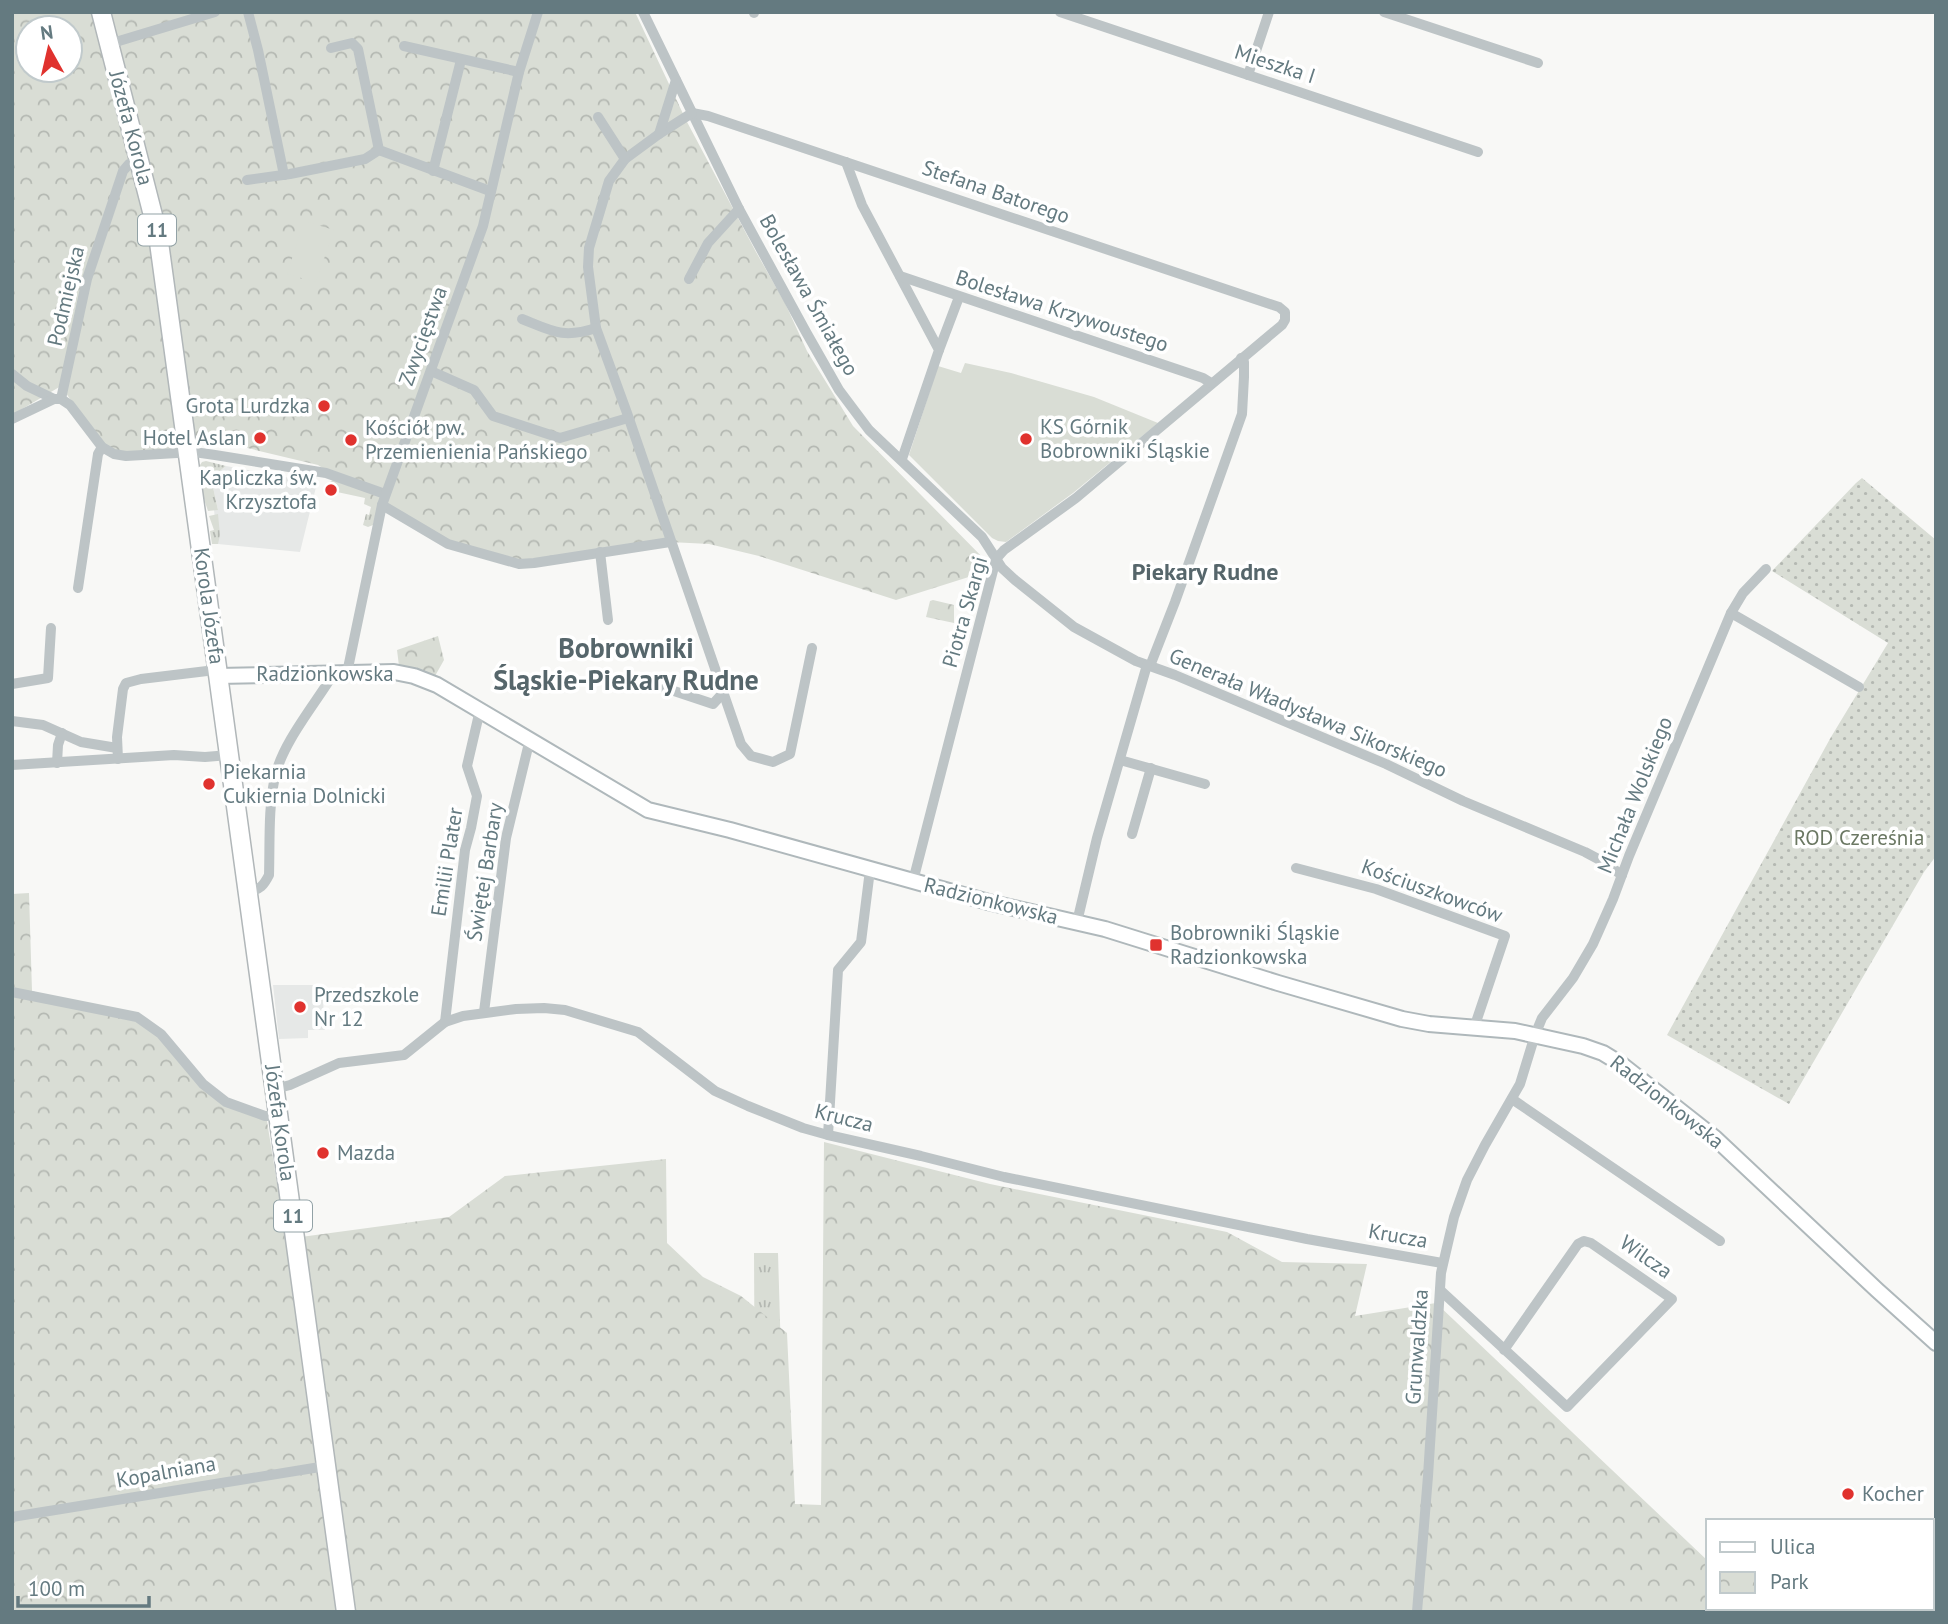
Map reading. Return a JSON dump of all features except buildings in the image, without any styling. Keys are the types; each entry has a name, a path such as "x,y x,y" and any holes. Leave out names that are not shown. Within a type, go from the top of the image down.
{"highway":[{"name":"Józefa Korola","path":"101,12 158,235 189,453"},
{"name":"Korola Józefa","path":"189,453 213,673"},
{"name":"Józefa Korola","path":"213,673 229,755 346,1612"}],"street":[{"path":"109,44 215,12"},
{"path":"248,12 283,170"},
{"name":"Zwycięstwa","path":"341,673 384,500 483,226 519,72 538,12"},
{"name":"Bolesława Śmiałego","path":"643,12 739,209 839,390 869,430 982,537 996,559"},
{"name":"Mieszka I","path":"1060,12 1478,152"},
{"path":"1248,75 1269,12"},
{"path":"1384,12 1538,63"},
{"path":"331,48 352,43 358,49 379,150"},
{"path":"404,46 519,72"},
{"path":"433,171 461,60"},
{"path":"659,134 676,80"},
{"path":"692,113 625,159 610,181 589,248 588,267 596,328 741,744 751,756 774,762 790,754 812,648"},
{"name":"Stefana Batorego","path":"692,113 708,116 1279,306 1285,312"},
{"path":"598,117 625,159"},
{"path":"247,180 283,170 365,159 379,150"},
{"path":"379,150 490,191"},
{"name":"Podmiejska","path":"57,399 96,247 123,171 129,164 140,161"},
{"path":"846,162 862,205 939,350"},
{"path":"689,279 708,243 739,209"},
{"name":"Bolesława Krzywoustego","path":"900,276 1203,377 1211,383"},
{"path":"902,459 959,297"},
{"name":"Piotra Skargi","path":"913,881 996,559 1004,550 1076,498 1282,325 1285,312"},
{"path":"522,319 563,334 576,335 596,328"},
{"path":"1077,922 1097,838 1149,665 1175,602 1242,414 1244,362 1241,358"},
{"path":"431,371 474,390 493,416 560,438 628,418"},
{"path":"12,374 27,387 70,405 102,447 114,454 215,454 326,473 384,500 448,544 519,564 534,564 670,542"},
{"path":"27,387 29,411"},
{"path":"12,419 57,399"},
{"path":"78,589 92,485 102,447"},
{"path":"600,552 608,620"},
{"name":"Generała Władysława Sikorskiego","path":"996,559 1015,580 1074,627 1110,648 1386,764 1463,801 1600,859 1622,875"},
{"name":"Michała Wolskiego","path":"1535,1035 1542,1018 1584,961 1613,899 1731,614 1743,593 1766,569"},
{"path":"1731,614 1859,687"},
{"path":"12,684 48,678 51,628"},
{"name":"Radzionkowska","path":"213,673 394,672 414,676 437,685 648,810 992,903 1077,922 1373,1012 1429,1024 1535,1035 1583,1046 1612,1057 1696,1122 1750,1169 1936,1343"},
{"path":"118,754 123,689 126,683 141,679 213,673"},
{"path":"248,892 256,891 264,885 269,875 272,802 275,777 281,760 298,728 341,673"},
{"path":"665,688 713,704 724,692"},
{"name":"Emilii Plater","path":"445,1022 466,850 477,796 467,766 480,710"},
{"path":"12,721 43,725 81,742 118,754"},
{"path":"57,763 62,733"},
{"name":"Świętej Barbary","path":"484,1012 506,838 530,739"},
{"path":"12,765 57,763 118,754 205,757 229,755"},
{"path":"1120,760 1205,784"},
{"path":"1132,834 1151,768"},
{"name":"Kościuszkowców","path":"1296,868 1376,889 1505,936 1474,1028"},
{"path":"828,1135 838,970 861,942 870,870"},
{"path":"12,992 137,1017 161,1034 202,1084 226,1102 265,1116 279,1116"},
{"name":"Krucza","path":"275,1089 335,1064 404,1055 445,1022 463,1016 544,1008 565,1010 623,1026 645,1036 701,1081 730,1099 803,1128 1004,1177 1442,1263"},
{"name":"Grunwaldzka","path":"1417,1612 1442,1263 1454,1216 1468,1180 1525,1071 1535,1035"},
{"path":"1512,1099 1720,1241"},
{"name":"Wilcza","path":"1584,1241 1591,1243 1672,1299 1567,1407 1504,1350 1578,1244 1584,1241"},
{"path":"1440,1290 1504,1350"},
{"name":"Kopalniana","path":"12,1517 326,1466"}],"shaded area":[{"path":"226,466 317,483 300,552 218,544 214,510 218,510 211,478"},
{"name":"Przedszkole Nr 12","path":"273,985 322,985 325,1030 308,1030 308,1038 279,1039"}],"green space":[{"path":"12,12 635,12 686,120 785,303 807,351 853,426 994,569 896,600 759,556 709,544 670,542 520,561 474,553 385,510 318,465 193,435 172,451 136,455 112,451 93,432 61,386 12,415"},
{"path":"304,221 334,230 316,282 287,274"},
{"name":"KS Górnik Bobrowniki Śląskie","path":"965,363 1094,397 1158,423 1073,493 1006,542 998,541 909,455 938,366 961,373"},
{"path":"206,461 226,466 211,478 218,510 208,511 202,493 200,465"},
{"name":"ROD Czereśnia","path":"1862,478 1936,540 1936,856 1924,872 1789,1104 1667,1035 1831,737 1888,643 1772,571"},
{"path":"333,480 376,498 378,506 373,525 363,525 371,507 364,504 365,498 337,492 335,497 325,495 327,484"},
{"path":"218,514 220,535 218,544 212,544 210,531 214,530 209,516"},
{"path":"930,601 954,605 954,623 926,617"},
{"path":"438,636 444,660 435,676 418,669 399,666 397,650"},
{"path":"29,893 32,991 155,1026 192,1072 226,1100 266,1115 286,1239 449,1217 505,1176 666,1159 667,1243 703,1277 741,1296 787,1333 795,1504 821,1505 824,1142 990,1184 1227,1232 1282,1262 1367,1264 1355,1316 1436,1303 1706,1559 1706,1610 1762,1612 12,1612 12,894"},
{"path":"754,1253 778,1253 784,1457 755,1447"}],"place":[{"name":"Grota Lurdzka","path":"324,406"},
{"name":"Hotel Aslan","path":"260,438"},
{"name":"KS Górnik Bobrowniki Śląskie","path":"1026,439"},
{"name":"Kościół pw. Przemienienia Pańskiego","path":"351,440"},
{"name":"Kapliczka św. Krzysztofa","path":"331,490"},
{"name":"Piekarnia Cukiernia Dolnicki","path":"209,784"},
{"name":"Bobrowniki Śląskie Radzionkowska","path":"1156,945"},
{"name":"Przedszkole Nr 12","path":"300,1007"},
{"name":"Mazda","path":"323,1153"},
{"name":"Kocher","path":"1848,1494"}],"district":[{"name":"Piekary Rudne","path":"1205,572"},
{"name":"Bobrowniki Śląskie-Piekary Rudne","path":"626,664"}]}
